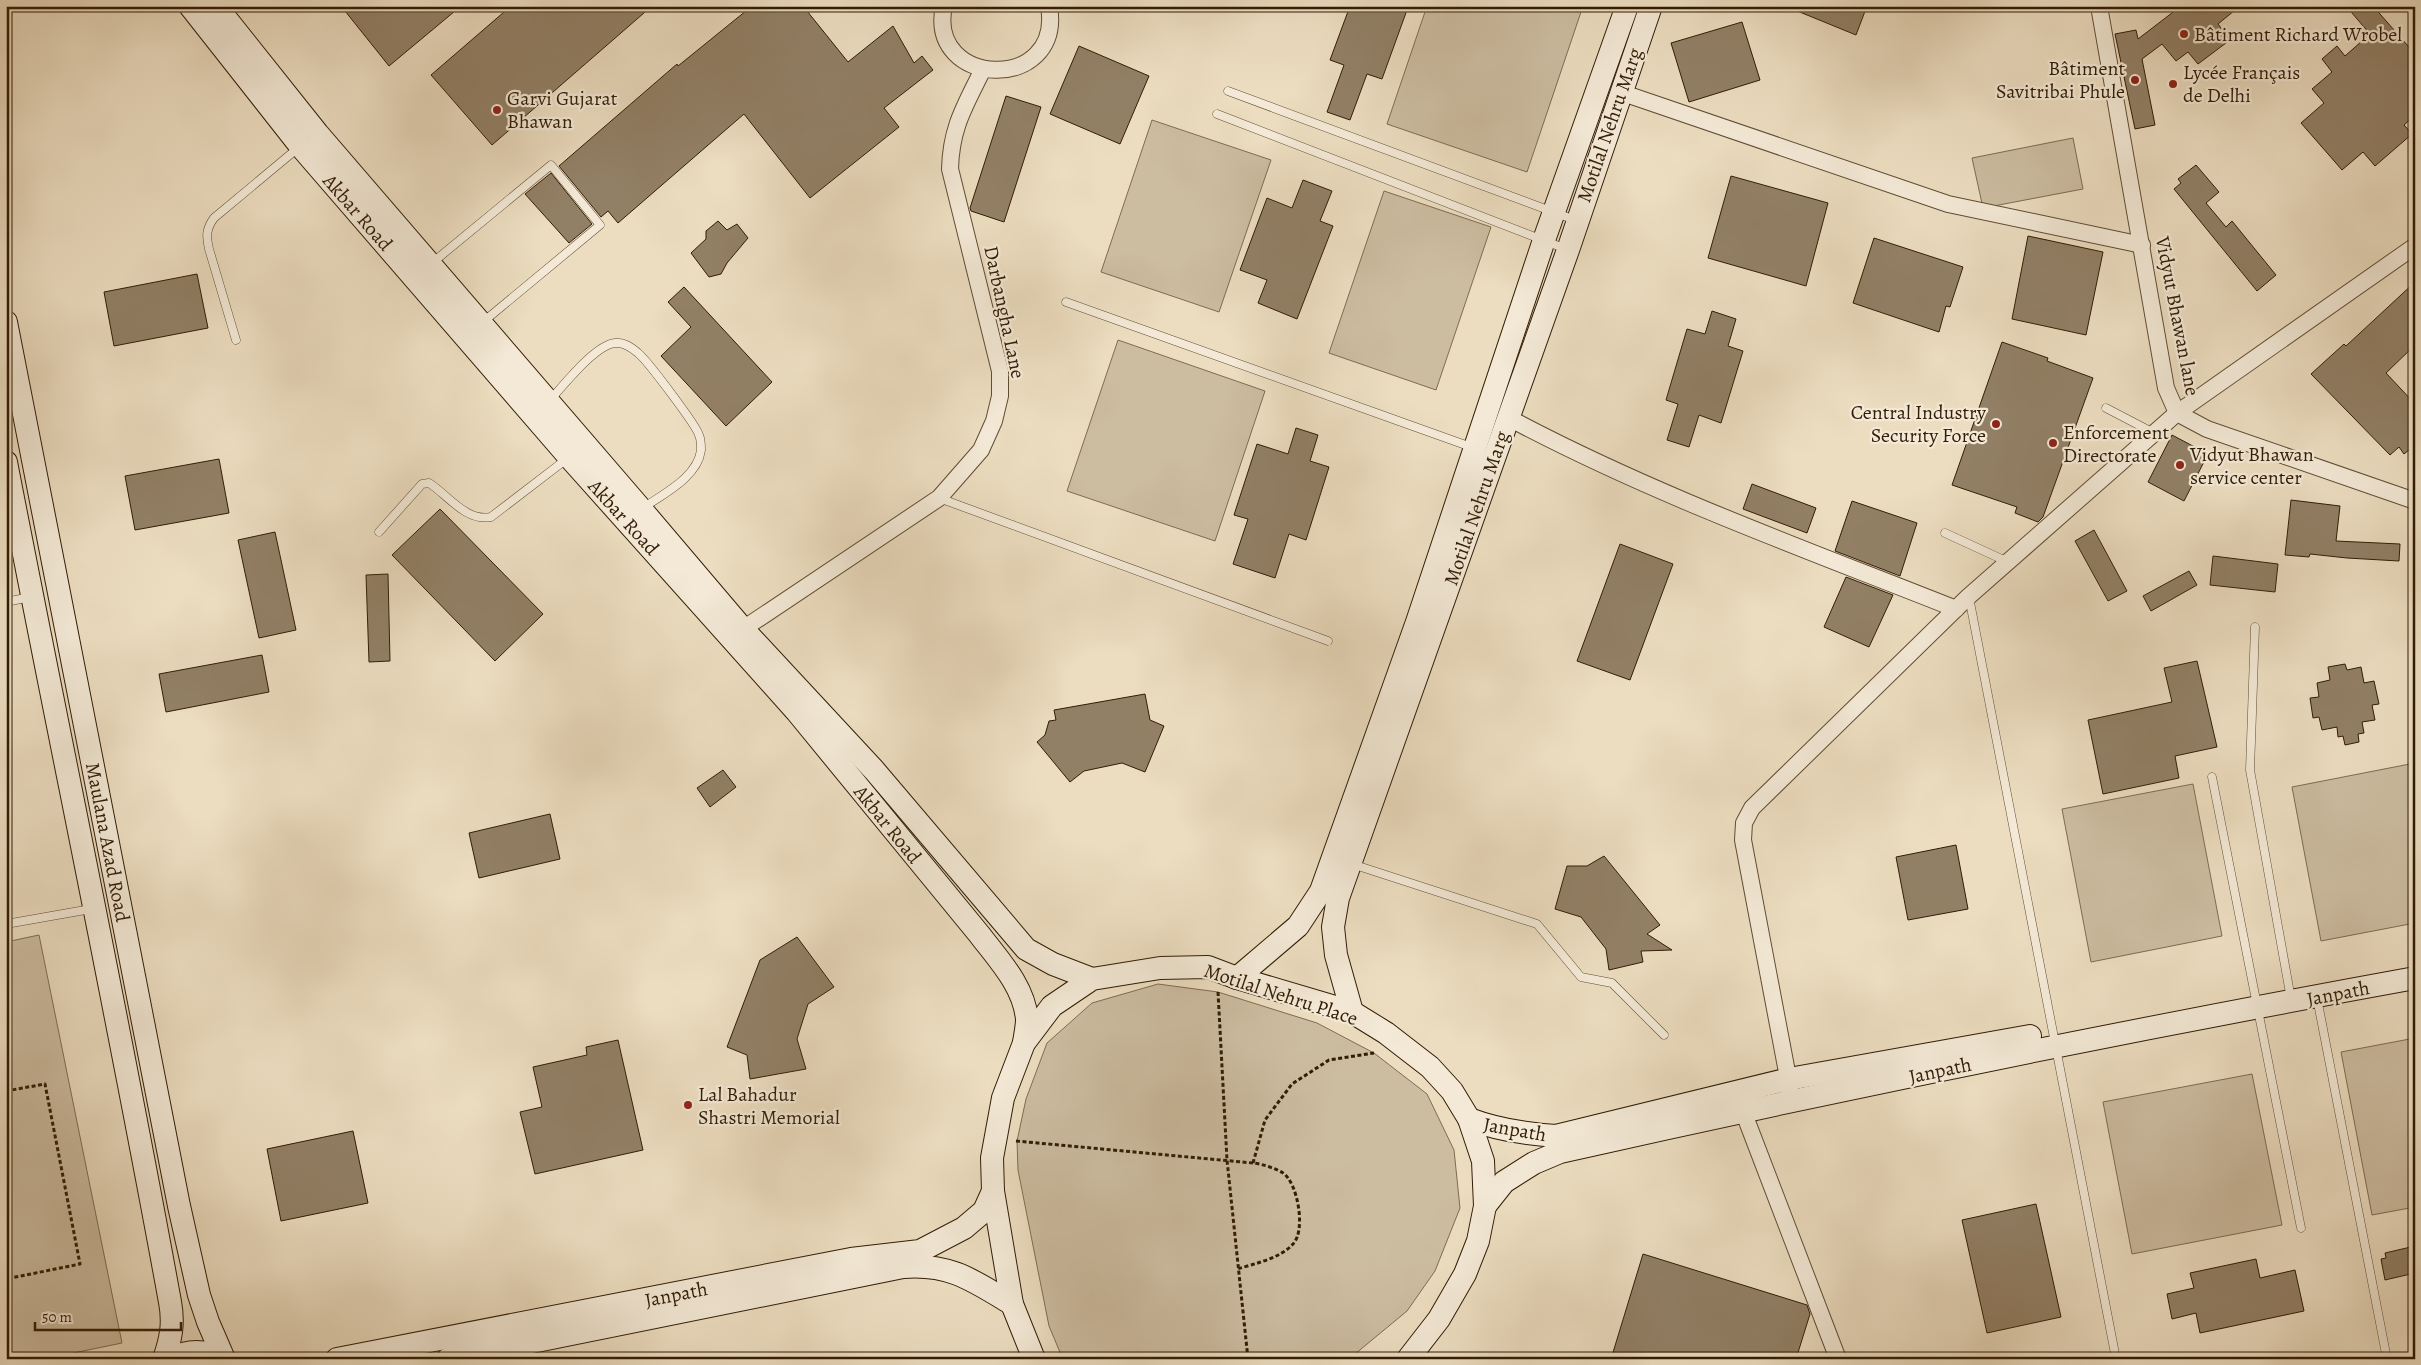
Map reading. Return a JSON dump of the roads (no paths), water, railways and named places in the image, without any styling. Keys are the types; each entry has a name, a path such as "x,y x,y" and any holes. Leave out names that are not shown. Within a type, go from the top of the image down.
{"main road":[{"name":"Akbar Road","path":"190,6 310,140 430,264 743,628 874,770 1026,949 1053,964 1092,979"},
{"name":"Akbar Road","path":"216,6 310,140 569,457 797,712 1004,966 1021,995 1027,1020 1024,1043"},
{"name":"Motilal Nehru Marg","path":"1352,1012 1336,955 1333,927 1338,898 1352,864 1485,453 1544,240 1627,6"},
{"name":"Motilal Nehru Marg","path":"1237,978 1298,926 1321,891 1485,453 1507,417 1568,250 1576,220 1651,6"},
{"name":"Maulana Azad Road","path":"6,322 179,1206 199,1295 222,1359"},
{"name":"Maulana Azad Road","path":"6,462 93,909 138,1122 172,1311 173,1320 170,1342 164,1359"},
{"name":"Janpath","path":"1469,1119 1494,1129 1524,1134 1556,1136 2055,1039 2256,1003 2415,963"},
{"name":"Motilal Nehru Place","path":"1034,1359 1012,1304 993,1191 992,1158 1003,1098 1024,1043 1052,1006 1092,979 1160,968 1208,966 1237,978 1352,1012 1386,1033 1430,1067 1452,1091 1469,1119 1482,1161 1485,1206 1478,1241 1465,1274 1439,1319 1408,1359"},
{"name":"Janpath","path":"2291,995 2317,996 2415,978"},
{"name":"Janpath","path":"1485,1206 1504,1182 1534,1163 1560,1152 1743,1111 1791,1090"},
{"name":"Janpath","path":"336,1359 851,1259 920,1251 964,1228 984,1211 993,1191"},
{"name":"Janpath","path":"448,1359 903,1267 922,1265 962,1274 1012,1304"},
{"path":"170,1359 192,1351 203,1352 222,1359"}],"street":[{"path":"944,6 942,16 946,37 957,55 974,67 995,72 1016,68 1034,57 1046,40 1051,19 1048,6"},
{"name":"Vidyut Bhawan lane","path":"2099,6 2166,388 2177,413 2207,429 2415,501"},
{"name":"Darbangha Lane","path":"743,628 939,498 981,450 994,421 1000,396 1000,371 950,169 951,145 957,124 983,69"},
{"path":"1620,92 1948,204 2142,245"},
{"path":"1791,1090 1743,840 1744,823 1752,808 1968,597 2177,413 2415,246"},
{"path":"1507,417 1561,446 1641,483 1956,609"},
{"path":"1743,1111 1838,1359"}],"lane":[{"path":"1228,90 1576,220"},
{"path":"1217,114 1568,250"},
{"path":"236,340 209,249 208,226 214,218 310,140"},
{"path":"430,264 550,165 600,225 482,324"},
{"path":"1066,302 1485,453"},
{"path":"548,401 601,348 614,343 627,344 640,354 700,436 701,450 697,465 685,478 641,509"},
{"path":"2106,408 2154,433"},
{"path":"379,532 422,484 429,483 464,511 482,519 491,517 569,457"},
{"path":"939,498 1328,641"},
{"path":"1945,534 2008,562"},
{"path":"6,602 32,597"},
{"path":"1968,597 2116,1359"},
{"path":"2255,627 2250,770 2291,995"},
{"path":"2212,777 2300,1228"},
{"path":"1352,864 1537,924 1581,978 1612,983 1664,1035"},
{"path":"6,924 93,909"},
{"path":"2317,996 2387,1359"}],"place":[{"name":"Bâtiment Richard Wrobel","path":"2184,34"},
{"name":"Bâtiment Savitribai Phule","path":"2135,80"},
{"name":"Lycée Français de Delhi","path":"2173,84"},
{"name":"Garvi Gujarat Bhawan","path":"497,110"},
{"name":"Central Industry Security Force","path":"1996,424"},
{"name":"Enforcement Directorate","path":"2053,443"},
{"name":"Vidyut Bhawan service center","path":"2180,465"},
{"name":"Lal Bahadur Shastri Memorial","path":"688,1105"}]}
